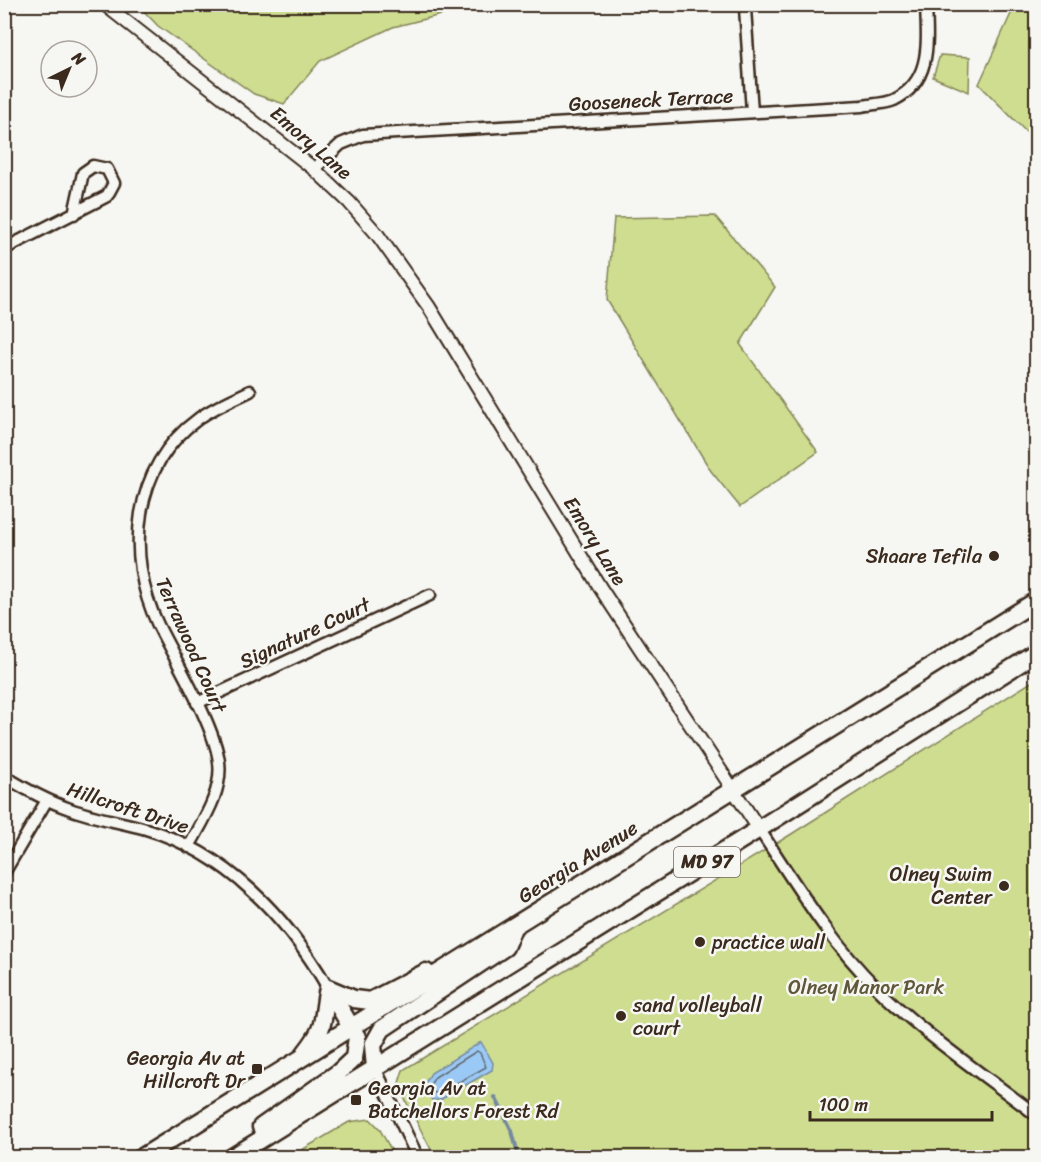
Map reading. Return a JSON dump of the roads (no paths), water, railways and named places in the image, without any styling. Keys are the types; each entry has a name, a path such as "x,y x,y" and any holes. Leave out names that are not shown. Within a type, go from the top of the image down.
{"main road":[{"name":"Georgia Avenue","path":"141,1158 1036,601"},
{"name":"MD 97","path":"231,1158 759,829 1036,653"},
{"path":"375,1068 373,1045 382,1029 504,947 514,927"},
{"path":"328,988 354,999 370,1001 401,982 455,964"},
{"path":"221,1158 349,1065 356,1051 357,1037 328,988"},
{"path":"299,1061 325,1022 328,988"}],"street":[{"name":"Emory Lane","path":"104,4 314,170 349,202 403,269 601,589 825,927 876,987 963,1059 1036,1114"},
{"name":"Gooseneck Terrace","path":"314,170 341,144 363,135 862,106 893,101 907,91 925,67 928,48 926,4"},
{"path":"745,8 752,112"},
{"path":"4,249 74,213 110,193 114,183 107,169 93,166 83,173 74,213"},
{"name":"Terrawood Court","path":"189,847 212,801 218,782 219,764 217,751 197,703 157,622 143,585 138,559 139,518 154,472 178,437 217,406 250,391"},
{"name":"Signature Court","path":"197,703 429,595"},
{"name":"Hillcroft Drive","path":"4,776 47,800 72,810 147,829 189,847 242,882 267,904 312,960 328,988"},
{"path":"4,873 47,800"},
{"path":"375,1068 418,1158"}],"water":[{"path":"481,1042 493,1063 492,1070 440,1100 432,1100 423,1087 431,1073"}],"waterway":[{"path":"495,1097 512,1131 519,1158"}],"place":[{"name":"Shaare Tefila","path":"994,556"},
{"name":"Olney Swim Center","path":"1004,886"},
{"name":"practice wall","path":"700,942"},
{"name":"sand volleyball court","path":"621,1016"},
{"name":"Georgia Av at Hillcroft Dr","path":"257,1069"},
{"name":"Georgia Av at Batchellors Forest Rd","path":"356,1100"}],"park label":[{"name":"Olney Manor Park","path":"866,987"}]}
